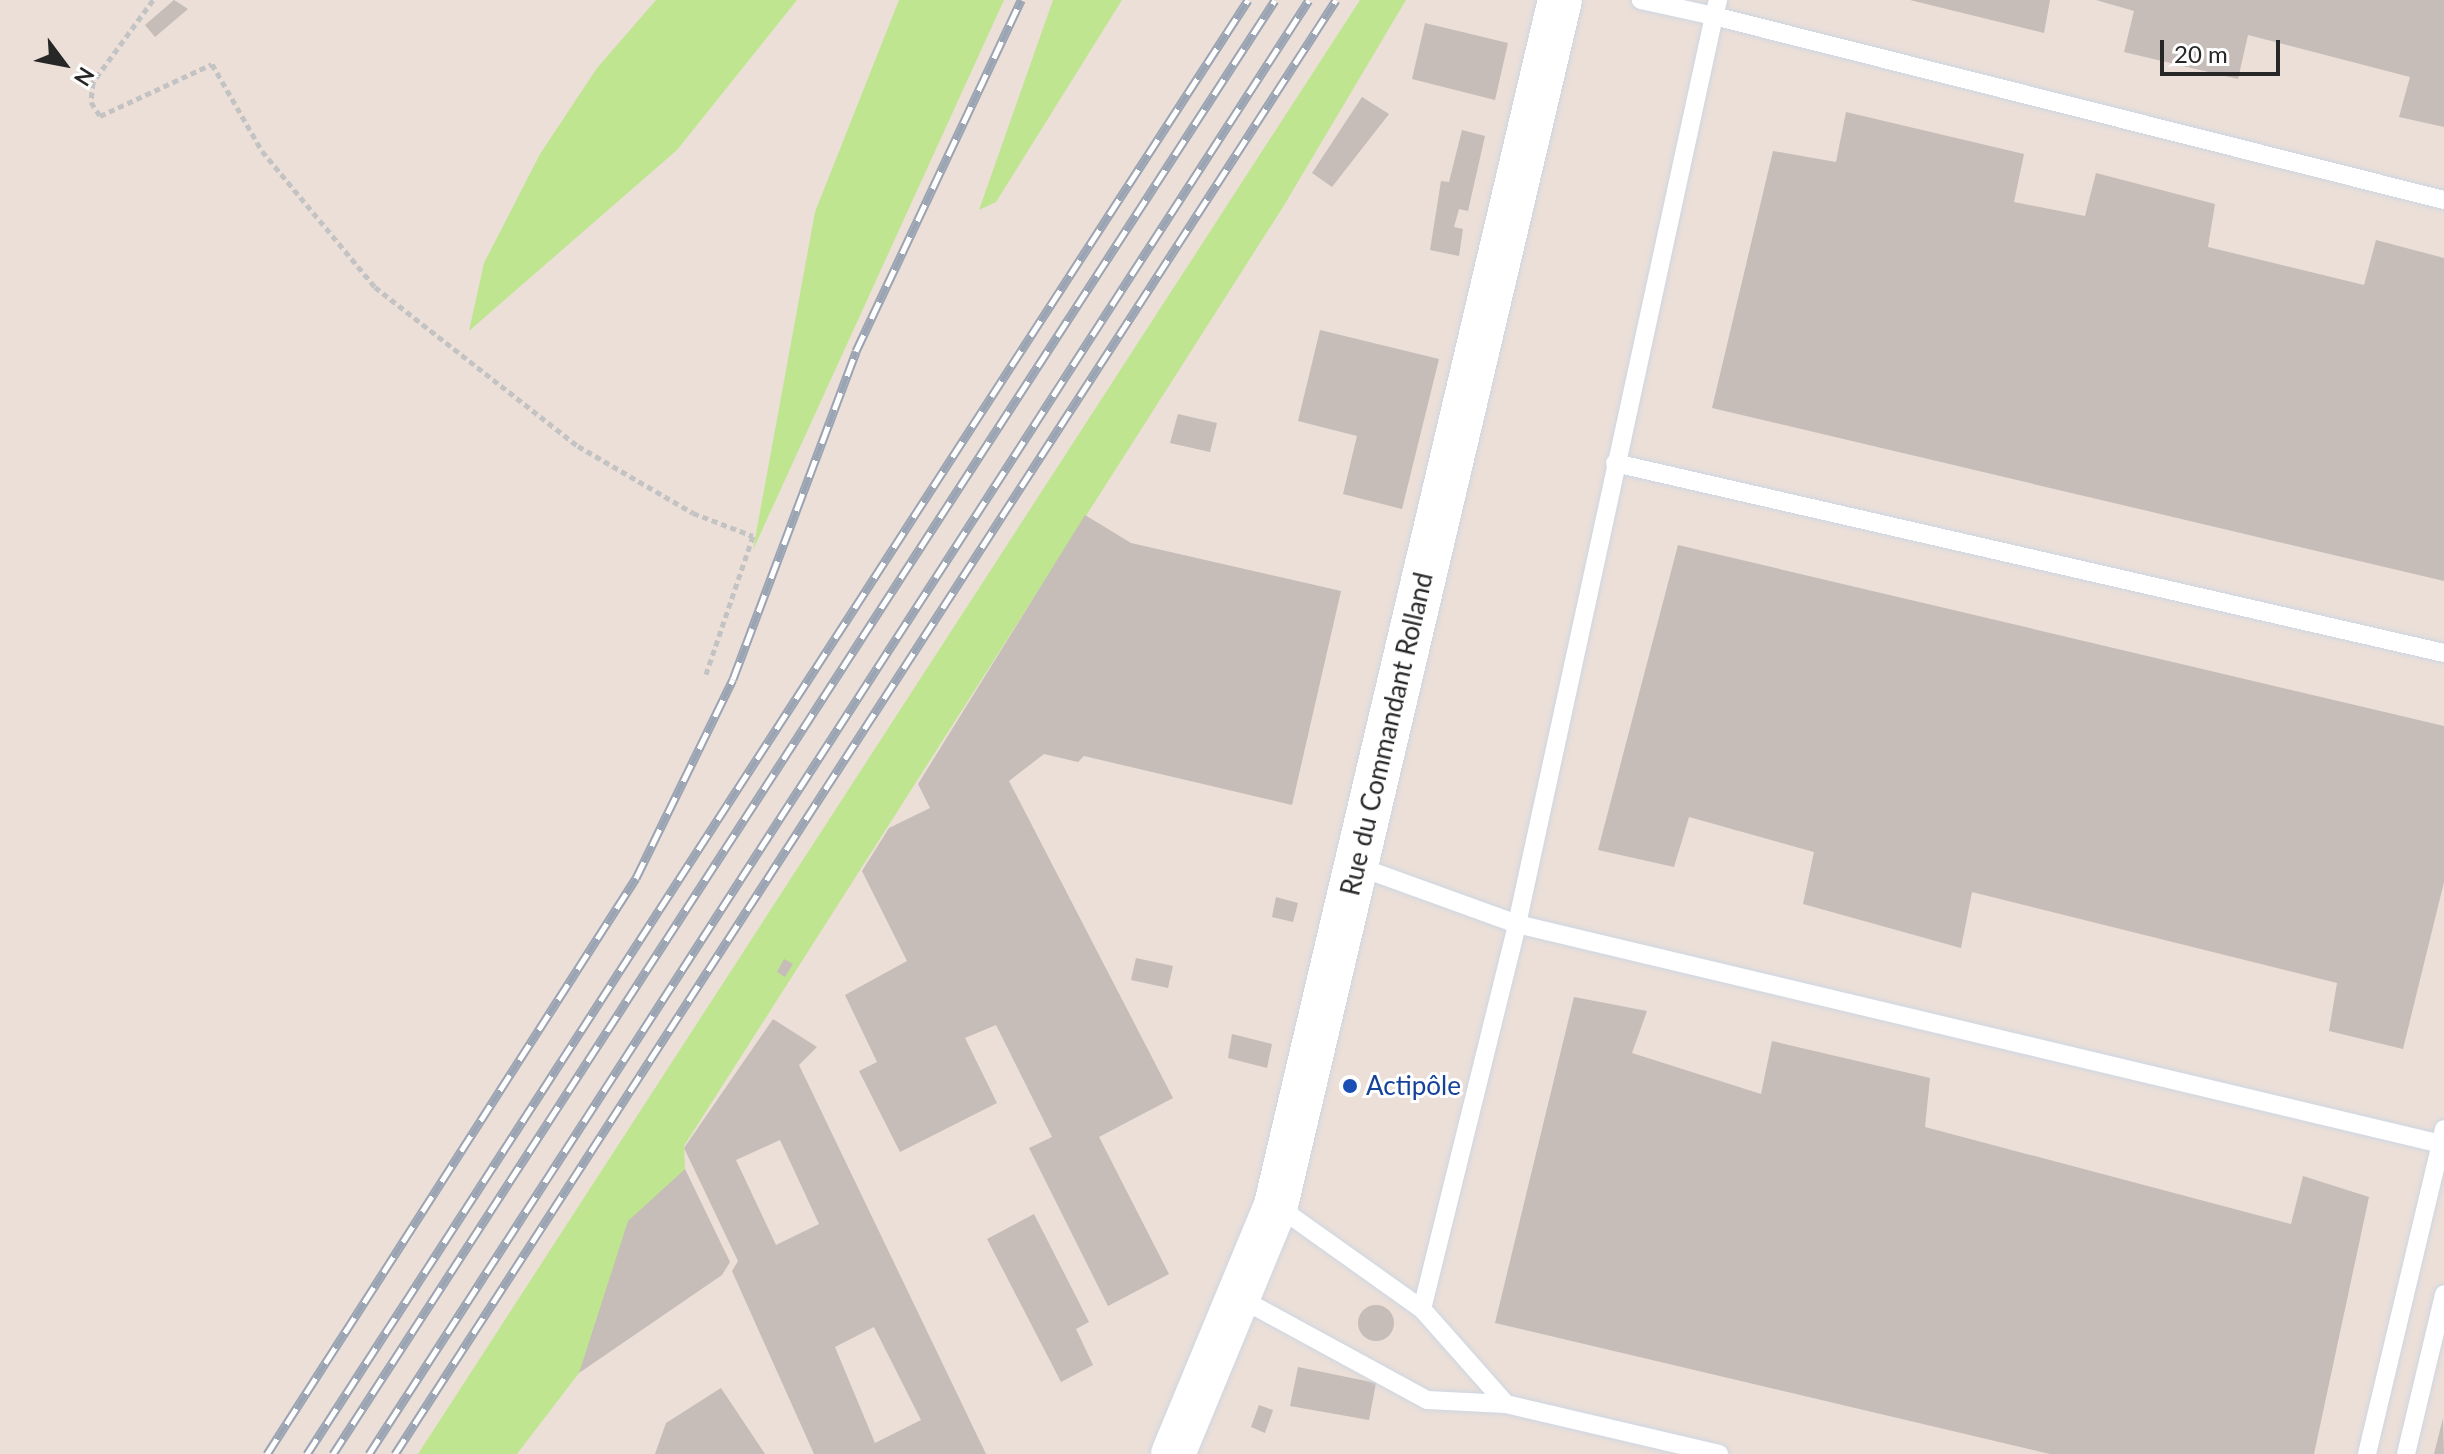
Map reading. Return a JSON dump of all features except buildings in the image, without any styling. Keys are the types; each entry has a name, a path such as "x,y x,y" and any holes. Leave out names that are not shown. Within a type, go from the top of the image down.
{"street":[{"name":"Rue du Commandant Rolland","path":"1173,1454 1276,1205 1560,0"}],"lane":[{"path":"1641,0 1716,8 2444,200"},
{"path":"1422,1309 1517,924 1716,8"},
{"path":"1615,463 2444,653"},
{"path":"1357,866 1517,924 2442,1137 2367,1454"},
{"path":"1276,1205 1422,1309 1506,1404"},
{"path":"2406,1454 2444,1294"},
{"path":"1238,1297 1427,1400 1506,1404 1719,1454"}],"path":[{"path":"153,0 93,82 91,102 100,116 212,64 262,151 375,287 578,446 683,508 753,536 706,674"}],"green space":[{"path":"656,0 797,0 677,150 469,331 484,263 540,154 597,68"},
{"path":"899,0 1004,0 753,550 815,212"},
{"path":"1053,0 1122,0 996,202 979,210"},
{"path":"1360,0 1406,0 1283,207 684,1146 685,1169 579,1373 517,1454 418,1454"}],"railway":[{"path":"267,1454 636,878 733,679 856,351 1021,0"},
{"path":"307,1454 1248,0"},
{"path":"333,1454 1275,0"},
{"path":"369,1454 1309,0"},
{"path":"395,1454 1336,0"}],"place":[{"name":"Actipôle","path":"1350,1086"}]}
